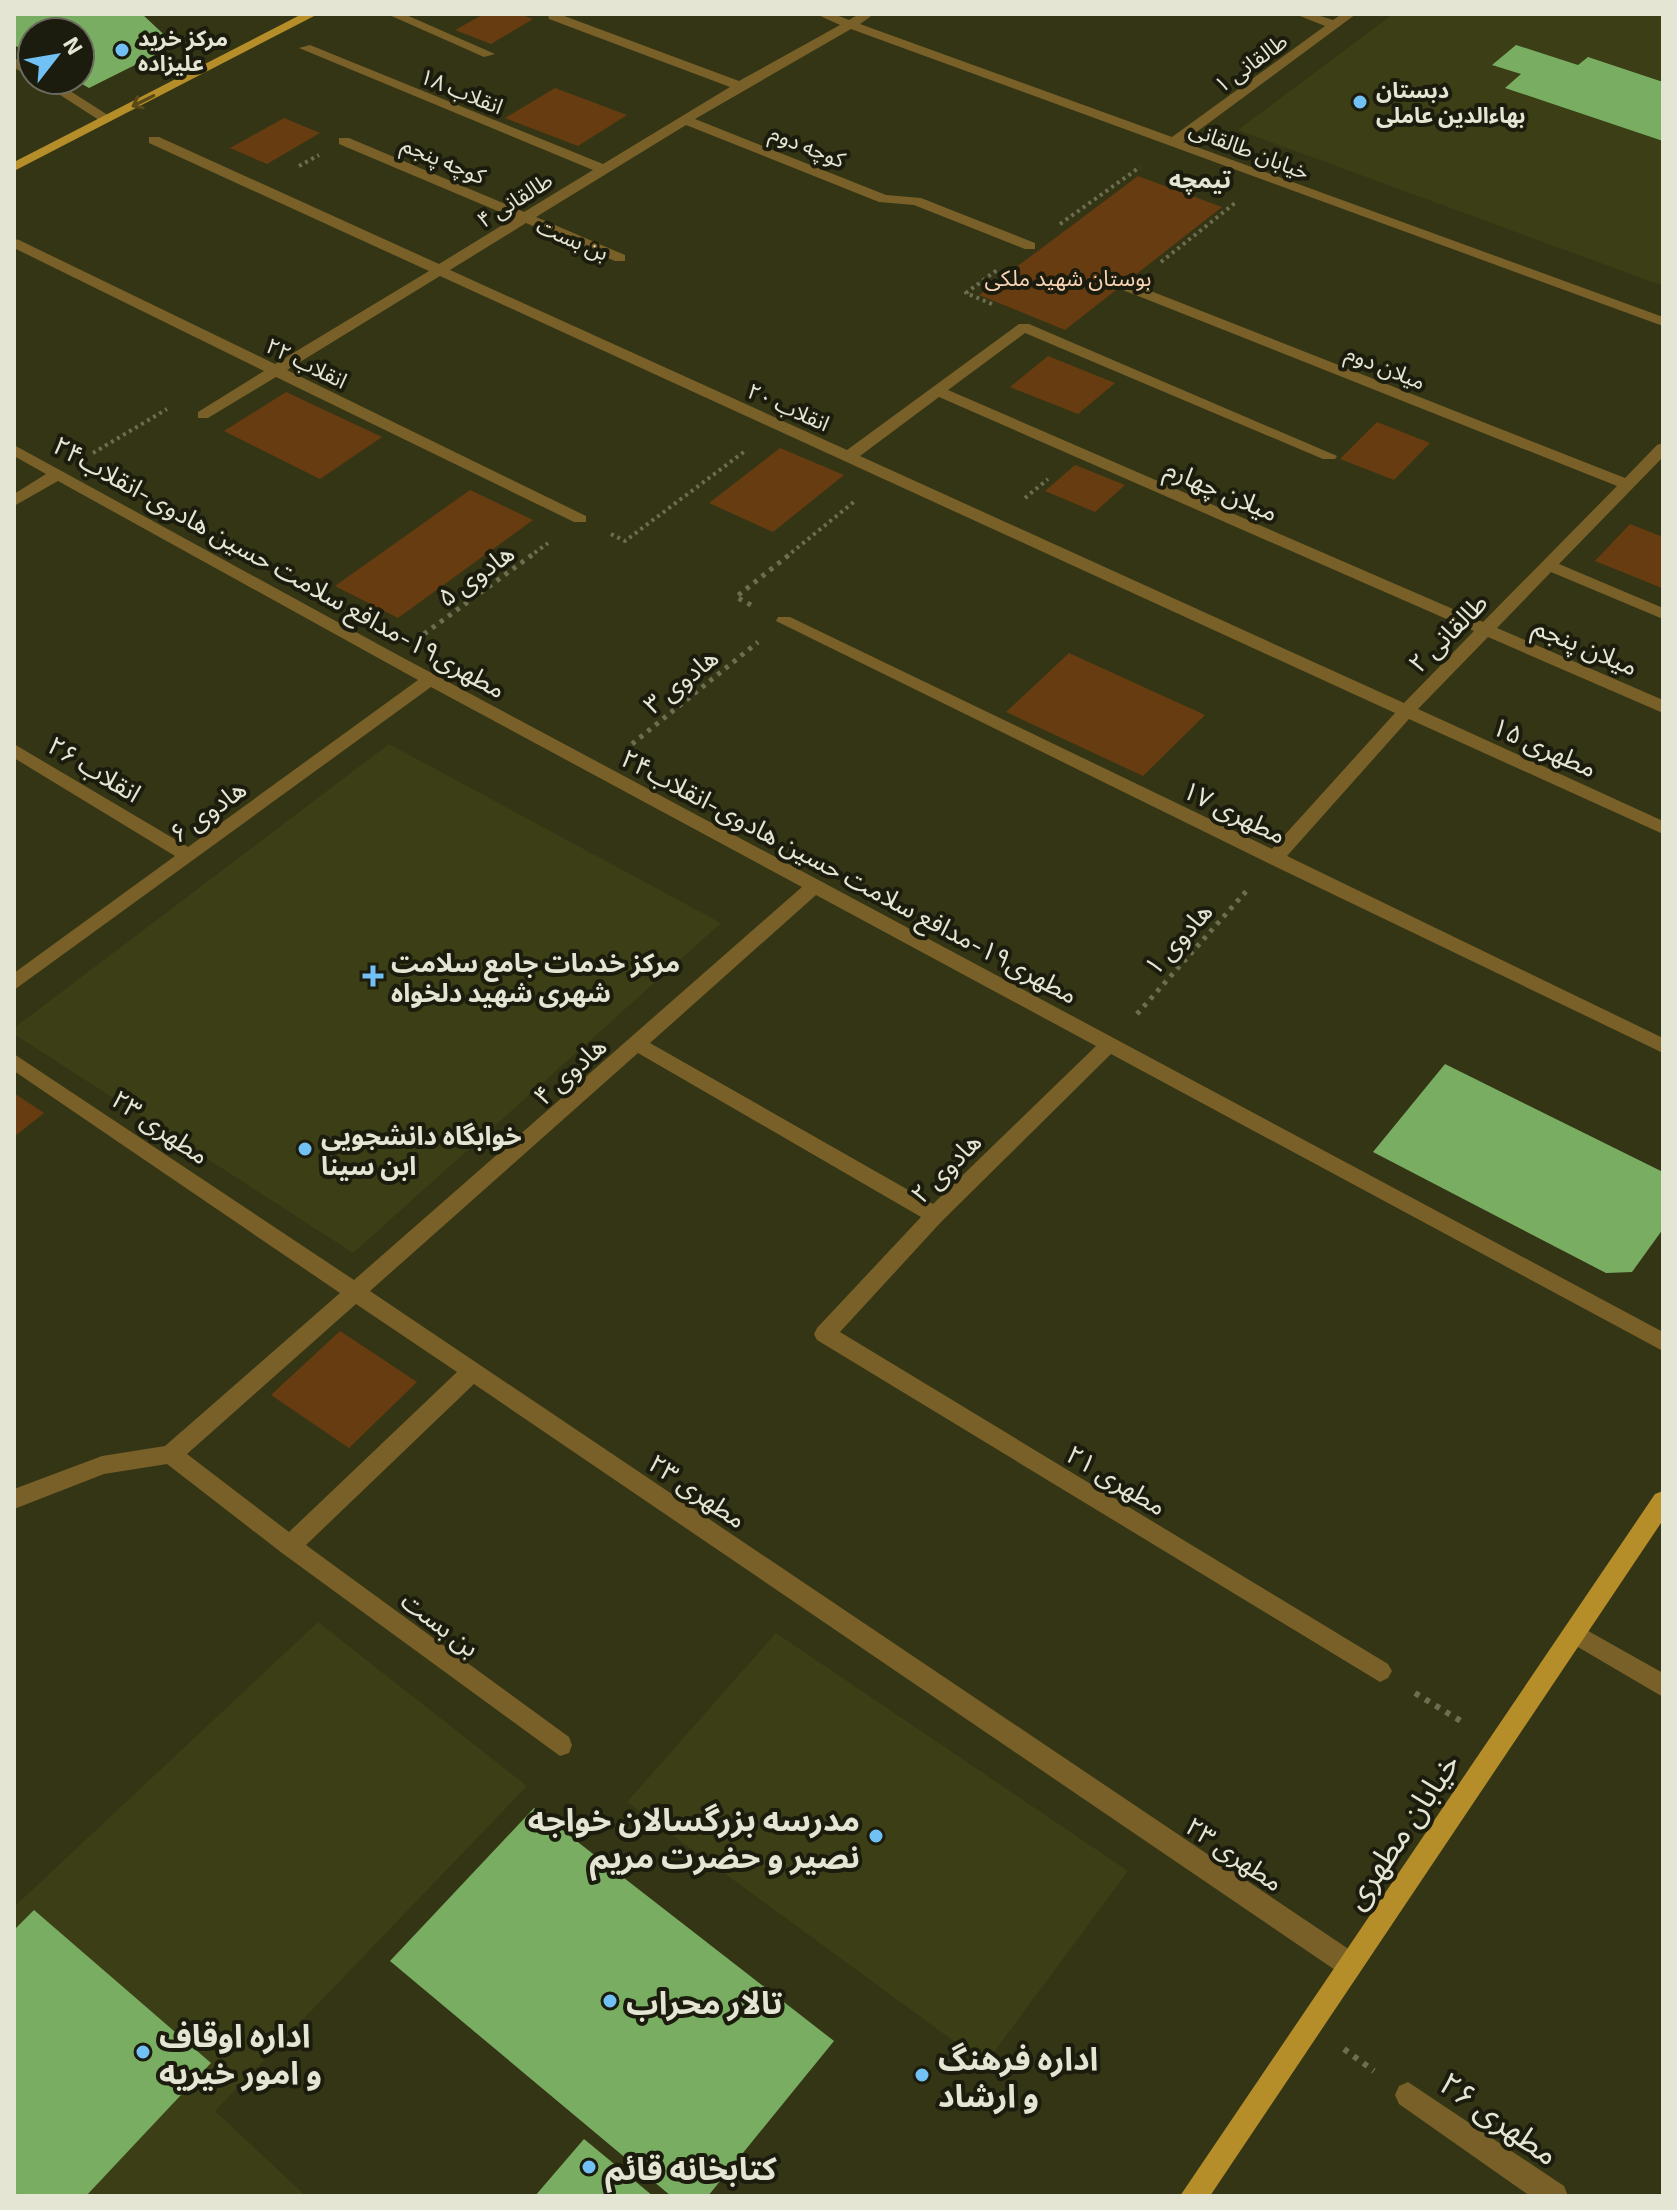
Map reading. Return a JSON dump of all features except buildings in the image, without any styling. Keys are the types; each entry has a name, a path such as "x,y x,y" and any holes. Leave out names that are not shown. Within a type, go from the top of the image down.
{"main road":[{"path":"14,167 312,14"},
{"name":"خیابان مطهری","path":"1194,2196 1663,1501"}],"street":[{"path":"393,14 489,54"},
{"name":"خیابان طالقانی","path":"822,14 1663,322"},
{"name":"طالقانی ۴","path":"203,415 740,86 868,14"},
{"path":"1301,14 1334,25"},
{"name":"طالقانی ۱","path":"1173,143 1350,14"},
{"path":"553,16 740,86"},
{"name":"انقلاب ۱۸","path":"305,48 605,170"},
{"path":"70,96 107,119"},
{"name":"کوچه دوم","path":"685,120 884,199 916,201 1030,246"},
{"name":"انقلاب ۲۰","path":"154,140 1405,712"},
{"name":"کوچه پنجم","path":"344,141 527,217"},
{"name":"بن بست","path":"527,217 620,258"},
{"name":"انقلاب ۲۲","path":"14,243 580,519"},
{"name":"میلان دوم","path":"1128,287 1628,485"},
{"path":"848,457 1024,327 1329,456"},
{"name":"میلان چهارم","path":"938,391 1487,630"},
{"name":"طالقانی ۲","path":"1274,859 1405,712 1663,448"},
{"name":"مطهری۱۹-مدافع سلامت حسین هادوی-انقلاب۲۴","path":"14,450 390,658 1663,1342"},
{"path":"14,501 58,474"},
{"path":"1548,565 1663,614"},
{"name":"مطهری ۱۷","path":"784,621 1663,1046"},
{"name":"میلان پنجم","path":"1487,630 1663,707"},
{"name":"هادوی ۶","path":"14,983 431,679"},
{"name":"مطهری ۱۵","path":"1405,712 1663,828"},
{"name":"انقلاب ۲۶","path":"14,750 189,856"},
{"name":"هادوی ۴","path":"171,1454 815,886"},
{"path":"637,1044 935,1215"},
{"name":"هادوی ۲","path":"825,1334 935,1215 1110,1044"},
{"name":"مطهری ۲۳","path":"14,1061 1350,1965"},
{"name":"مطهری ۲۱","path":"825,1334 1380,1671"},
{"path":"290,1546 473,1371"},
{"path":"14,1499 102,1465 171,1454"},
{"name":"بن بست","path":"171,1454 560,1745"},
{"path":"1574,1633 1663,1686"},
{"name":"مطهری ۲۶","path":"1408,2095 1554,2196"}],"path":[{"path":"58,474 177,402 203,415"},
{"path":"580,519 625,541 779,425"},
{"path":"993,524 1080,453"},
{"path":"784,621 736,597 887,475"},
{"name":"هادوی ۵","path":"390,658 580,519"},
{"name":"هادوی ۳","path":"600,770 784,621"},
{"name":"هادوی ۱","path":"1110,1044 1274,859"},
{"path":"1380,1671 1499,1745"},
{"path":"1310,2025 1408,2095"}],"shaded area":[{"path":"1393,14 1663,14 1663,286 1238,130"},
{"name":"مرکز خدمات جامع سلامت شهری شهید دلخواه","path":"389,744 721,923 353,1253 14,1034 14,1028"},
{"name":"اداره اوقاف و امور خیریه","path":"318,1622 527,1786 215,2111 306,2196 14,2196 14,1907"},
{"name":"مدرسه بزرگسالان خواجه نصیر و حضرت مریم","path":"776,1633 1128,1871 985,2064 627,1802"}],"green space":[{"path":"484,14 519,14 533,19 491,44 455,30"},
{"path":"555,88 627,115 578,146 505,118"},
{"path":"284,118 320,133 267,164 230,148"},
{"name":"بوستان شهید ملکی","path":"1138,176 1222,207 1065,330 979,295"},
{"path":"1048,356 1115,383 1078,414 1010,387"},
{"path":"286,392 382,437 320,479 224,431"},
{"path":"1377,422 1430,443 1394,480 1340,459"},
{"path":"780,448 844,475 773,532 709,503"},
{"path":"1075,465 1125,485 1095,512 1045,491"},
{"path":"470,490 533,520 398,618 335,586"},
{"path":"1630,524 1663,537 1662,588 1595,561"},
{"path":"1069,653 1205,715 1143,776 1006,712"},
{"path":"14,1093 44,1113 14,1137"},
{"path":"340,1331 417,1382 349,1448 271,1395"}],"place":[{"name":"مرکز خرید علیزاده","path":"122,50"},
{"name":"دبستان بهاءالدین عاملی","path":"1360,102"},
{"name":"مرکز خدمات جامع سلامت شهری شهید دلخواه","path":"373,976"},
{"name":"خوابگاه دانشجویی ابن سینا","path":"305,1149"},
{"name":"مدرسه بزرگسالان خواجه نصیر و حضرت مریم","path":"876,1836"},
{"name":"تالار محراب","path":"610,2001"},
{"name":"اداره اوقاف و امور خیریه","path":"143,2052"},
{"name":"اداره فرهنگ و ارشاد","path":"922,2075"},
{"name":"کتابخانه قائم","path":"589,2167"}],"district":[{"name":"تیمچه","path":"1200,178"}]}
